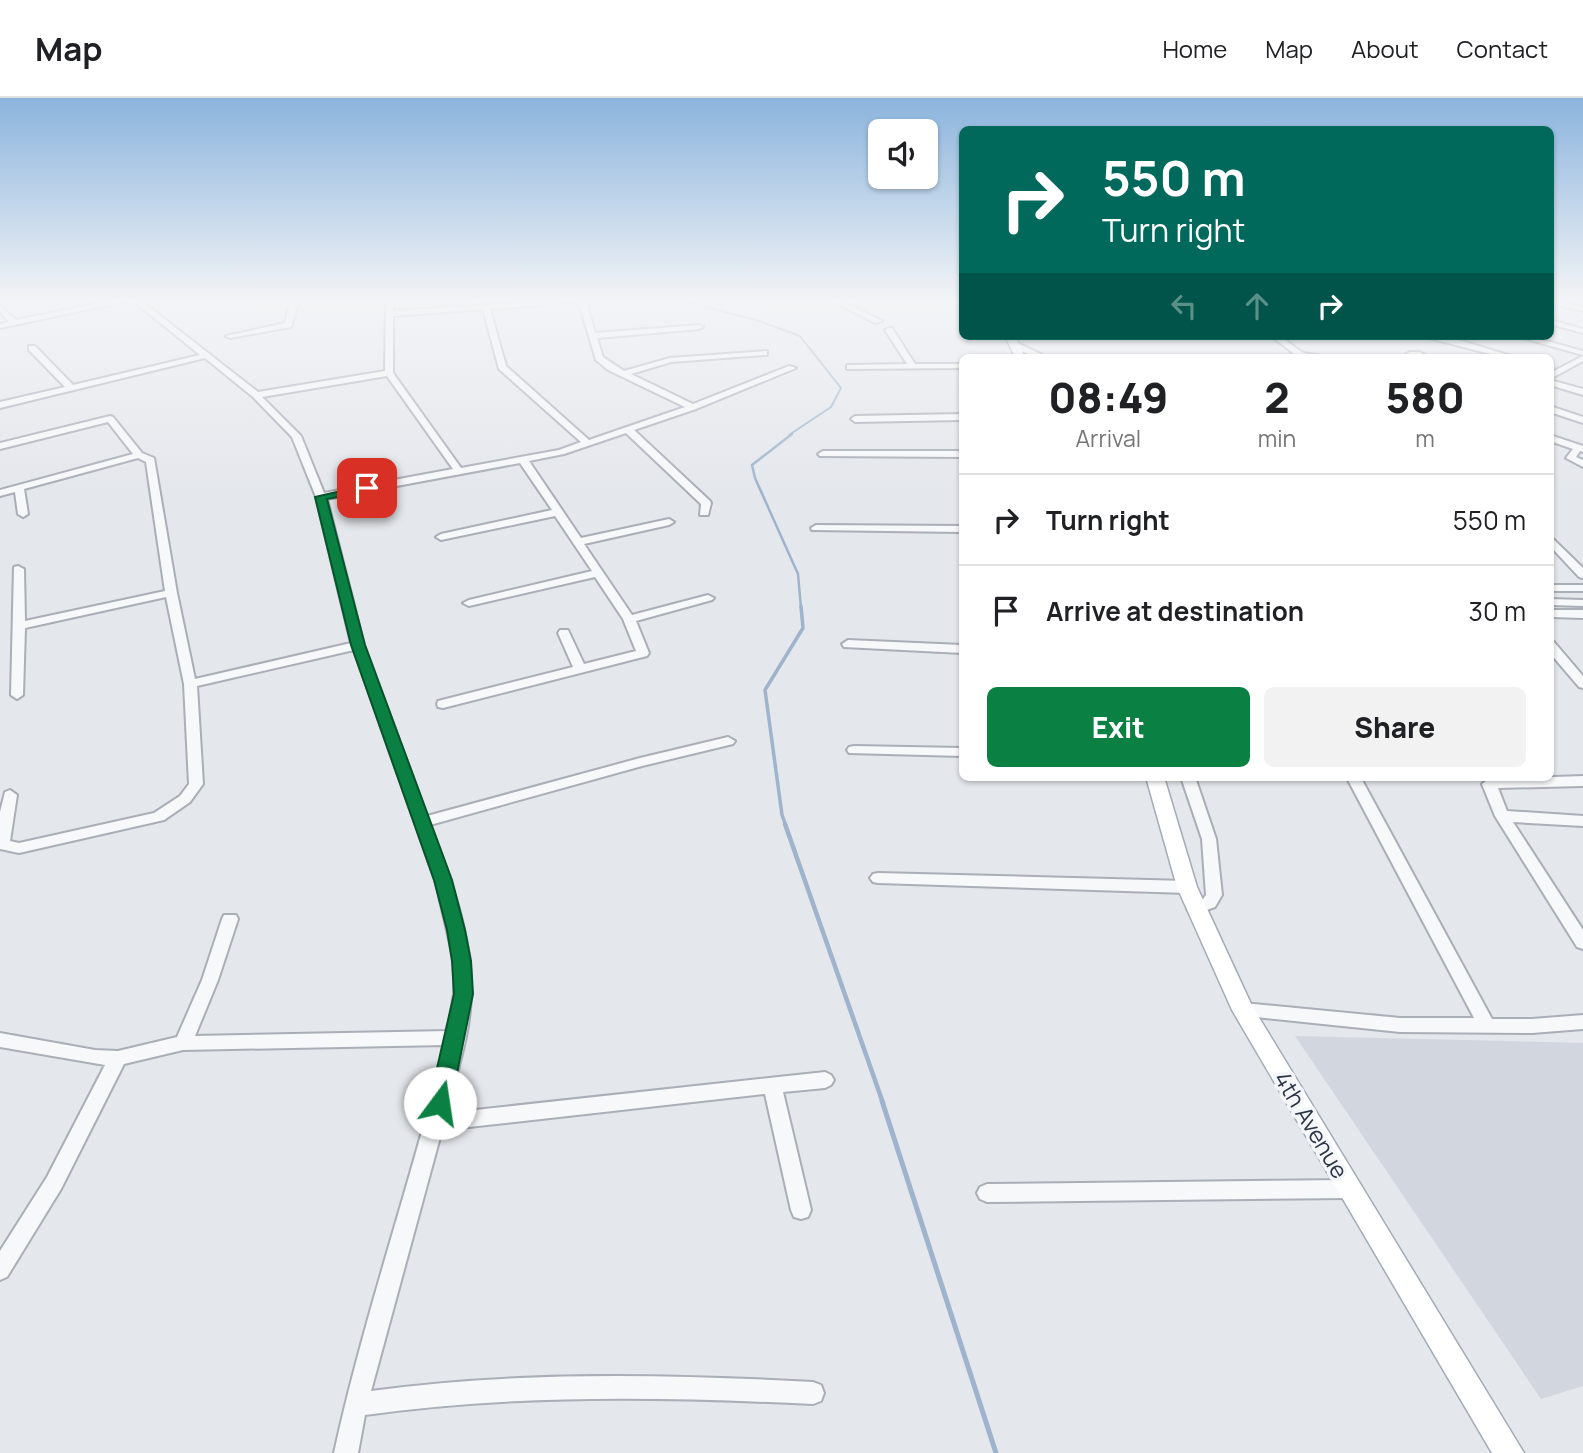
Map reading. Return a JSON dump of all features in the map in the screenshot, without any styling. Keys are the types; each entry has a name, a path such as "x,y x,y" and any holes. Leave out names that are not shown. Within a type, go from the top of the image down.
{"main road":[{"name":"4th Avenue","path":"1156,781 1191,897 1243,1010 1509,1453"}],"street":[{"path":"46,362 70,387"},
{"path":"0,405 177,362"},
{"path":"212,362 256,395 296,436 321,497 358,645 444,883 462,961 463,994 456,1038 356,1405 346,1453"},
{"path":"389,362 389,373 458,470"},
{"path":"501,362 502,367 588,444"},
{"path":"604,362 693,407"},
{"path":"624,374 663,362"},
{"path":"910,362 913,367"},
{"path":"1554,374 1573,363 1583,366"},
{"path":"850,368 959,366"},
{"path":"321,497 588,444 792,368"},
{"path":"1554,369 1560,370"},
{"path":"256,395 389,373"},
{"path":"1554,384 1583,392"},
{"path":"1554,410 1583,419"},
{"path":"855,419 959,417"},
{"path":"0,446 110,419 139,455 151,460 171,593 190,684 196,784 185,799 159,817 19,848 2,844 10,795"},
{"path":"628,430 706,503 704,513"},
{"path":"1554,439 1581,449 1571,458 1583,464"},
{"path":"822,454 959,454"},
{"path":"0,493 139,455"},
{"path":"443,704 643,653 629,619 522,458"},
{"path":"19,488 23,514"},
{"path":"441,537 558,512"},
{"path":"577,542 669,522"},
{"path":"816,528 959,528"},
{"path":"1554,543 1583,575"},
{"path":"17,695 18,569"},
{"path":"469,603 598,573"},
{"path":"1554,588 1583,588"},
{"path":"19,626 171,593"},
{"path":"629,619 708,598"},
{"path":"1554,602 1583,603"},
{"path":"1554,613 1583,614"},
{"path":"564,632 580,670"},
{"path":"848,644 959,649"},
{"path":"190,684 358,645"},
{"path":"1554,650 1583,684"},
{"path":"422,822 640,762 728,741"},
{"path":"854,750 959,752"},
{"path":"878,878 1191,897 1209,903 1214,895 1209,839 1189,781"},
{"path":"1357,781 1487,1026"},
{"path":"1583,781 1489,784 1502,816 1583,943"},
{"path":"1502,816 1583,821"},
{"path":"183,1043 210,981 230,919"},
{"path":"1243,1010 1400,1025 1487,1026 1583,1022"},
{"path":"0,1040 95,1057 118,1058 183,1043 456,1038"},
{"path":"0,1270 54,1182 118,1058"},
{"path":"435,1123 825,1080"},
{"path":"772,1086 801,1210"},
{"path":"987,1193 1349,1189"},
{"path":"356,1405 424,1394 678,1385 813,1393"}],"shaded area":[{"path":"1295,1036 1583,1043 1583,1386 1541,1399"}],"waterway":[{"path":"789,435 831,407 841,388 821,362"},
{"path":"792,434 752,465 755,478 798,574 801,608"},
{"path":"786,826 782,815 765,690 803,628 801,606"},
{"path":"785,824 883,1103"},
{"path":"882,1101 996,1453"}],"route":[{"path":"367,488 321,497 358,645 382,705 443,880 456,930 462,961 463,994 456,1038 440,1103"}]}
